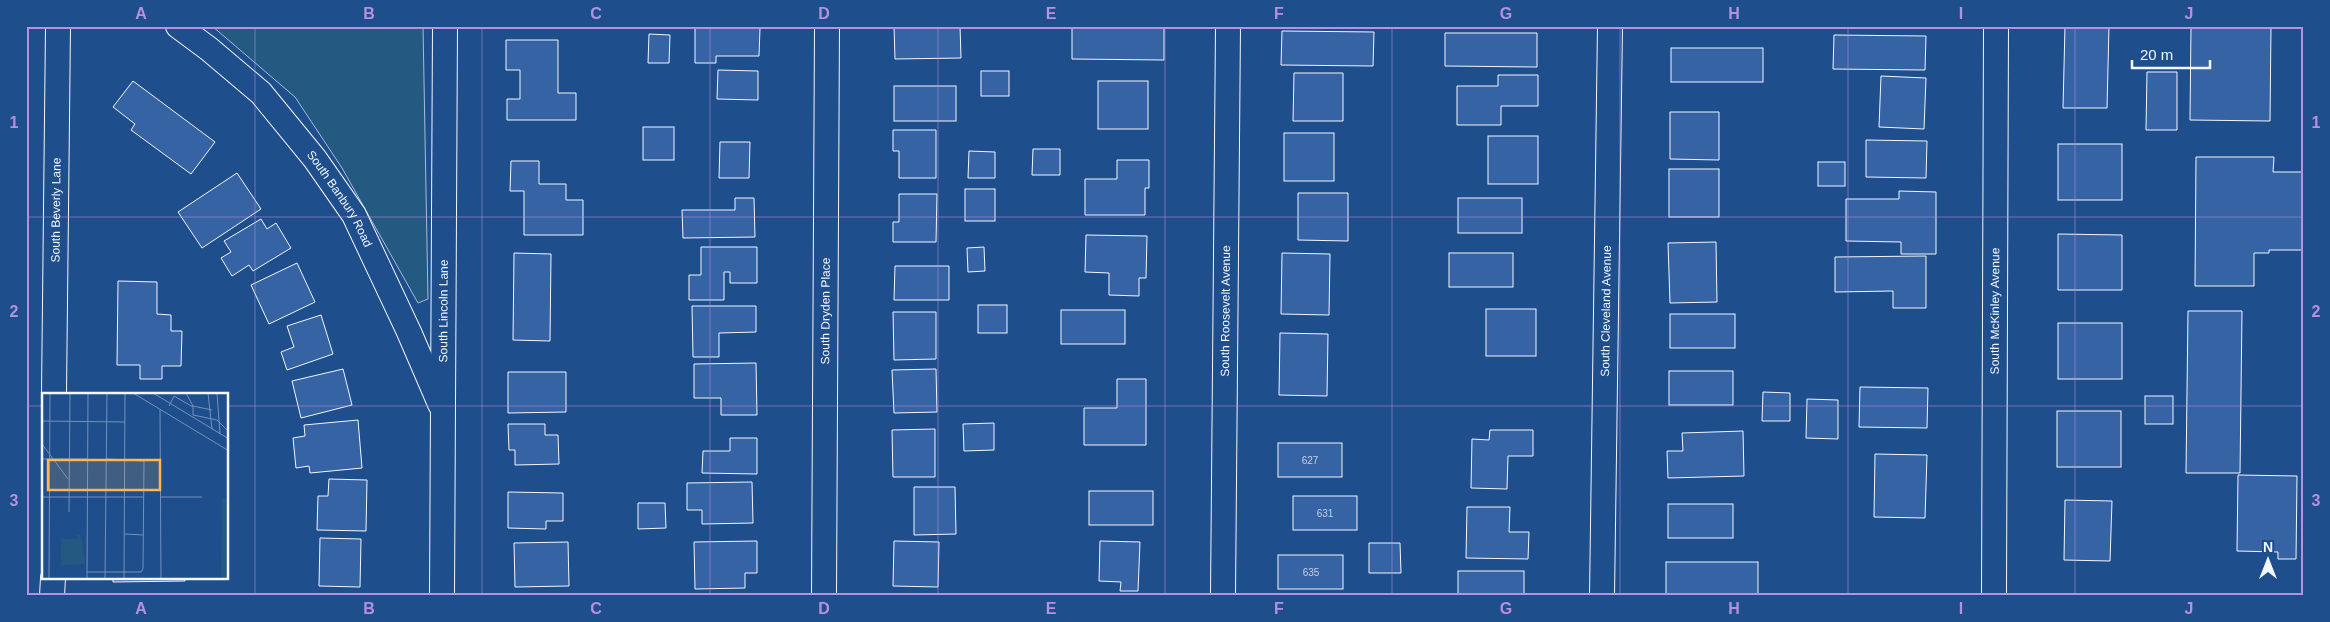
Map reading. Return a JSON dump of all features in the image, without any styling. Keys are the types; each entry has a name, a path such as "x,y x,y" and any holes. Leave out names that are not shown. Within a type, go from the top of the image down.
{"street":[{"name":"South Beverly Lane","path":"54,393 58,26"},
{"name":"South Banbury Road","path":"178,26 209,49 262,94 315,159 354,215 409,332 443,413"},
{"name":"South Lincoln Lane","path":"442,596 445,26"},
{"name":"South Dryden Place","path":"824,596 827,26"},
{"name":"South Roosevelt Avenue","path":"1223,596 1228,26"},
{"name":"South Cleveland Avenue","path":"1602,596 1610,26"},
{"name":"South McKinley Avenue","path":"1994,596 1996,26"},
{"path":"52,596 53,580"}],"shaded area":[{"path":"212,26 423,26 428,299 418,303 342,168 295,97"}],"building":[{"path":"894,26 960,26 961,58 895,59"},
{"path":"1072,26 1164,26 1164,60 1072,59"},
{"path":"2065,26 2109,26 2107,108 2063,108"},
{"path":"2191,26 2271,26 2270,121 2190,120"},
{"path":"695,27 760,28 759,56 716,56 716,63 695,63"},
{"path":"1282,31 1374,32 1373,66 1281,65"},
{"path":"1445,33 1537,33 1537,67 1445,66"},
{"path":"649,34 670,35 669,63 648,63"},
{"path":"1834,35 1926,36 1925,70 1833,69"},
{"path":"506,40 558,40 558,93 576,93 576,120 507,120 507,99 520,99 520,70 506,70"},
{"path":"1671,48 1763,48 1763,82 1671,82"},
{"path":"718,70 758,71 758,100 717,99"},
{"path":"981,71 1009,71 1009,96 981,96"},
{"path":"2147,72 2177,72 2177,130 2146,130"},
{"path":"1294,73 1343,73 1343,121 1293,121"},
{"path":"1498,75 1538,75 1538,106 1501,106 1501,125 1457,125 1457,86 1498,86"},
{"path":"1881,76 1926,78 1924,129 1879,127"},
{"path":"133,81 215,142 191,174 131,130 135,124 113,107"},
{"path":"1098,81 1148,81 1148,129 1098,129"},
{"path":"894,86 956,86 956,121 894,121"},
{"path":"1670,112 1719,112 1719,160 1670,159"},
{"path":"643,127 674,127 674,160 643,160"},
{"path":"893,130 936,130 936,178 899,178 899,151 893,151"},
{"path":"1284,133 1334,133 1334,181 1284,181"},
{"path":"1488,136 1538,136 1538,184 1488,184"},
{"path":"1866,140 1927,141 1926,178 1866,177"},
{"path":"720,142 750,142 749,178 719,178"},
{"path":"2058,144 2122,144 2122,200 2058,200"},
{"path":"1033,149 1060,149 1060,175 1032,175"},
{"path":"969,151 995,152 995,178 968,178"},
{"path":"2196,157 2274,157 2273,172 2302,172 2302,250 2269,250 2269,253 2254,253 2254,286 2195,286"},
{"path":"1117,160 1149,160 1149,188 1145,188 1145,215 1085,215 1085,179 1117,179"},
{"path":"511,161 539,161 539,184 566,184 566,200 583,200 583,235 524,235 524,191 510,191"},
{"path":"1818,162 1845,162 1845,186 1818,186"},
{"path":"1669,169 1719,169 1719,217 1669,217"},
{"path":"237,173 261,209 202,248 178,212"},
{"path":"965,189 995,189 995,221 965,221"},
{"path":"1899,191 1936,192 1936,254 1901,254 1901,242 1846,241 1846,199 1899,199"},
{"path":"1298,193 1348,193 1348,241 1298,240"},
{"path":"899,194 937,194 936,242 893,242 893,222 899,222"},
{"path":"735,198 754,198 755,237 683,238 682,210 735,210"},
{"path":"1458,198 1522,198 1522,233 1458,233"},
{"path":"261,219 267,229 276,223 291,248 253,271 249,265 232,276 221,258 231,252 224,241"},
{"path":"2058,234 2122,235 2122,290 2058,290"},
{"path":"1086,235 1147,236 1146,278 1139,278 1139,296 1109,295 1109,273 1085,272"},
{"path":"1716,242 1717,302 1670,303 1668,243"},
{"path":"701,247 757,247 757,283 730,283 730,272 724,272 724,300 689,300 689,275 701,275"},
{"path":"984,247 985,271 968,272 967,248"},
{"path":"514,253 551,254 550,341 513,340"},
{"path":"1282,253 1330,254 1329,315 1281,314"},
{"path":"1449,253 1513,253 1513,287 1449,287"},
{"path":"1926,256 1926,308 1893,308 1893,291 1835,292 1835,257"},
{"path":"297,263 315,302 269,324 251,285"},
{"path":"895,266 949,266 949,300 894,300"},
{"path":"118,281 157,282 157,314 171,315 171,331 182,331 181,366 162,366 162,379 140,379 140,365 117,365"},
{"path":"978,305 1007,305 1007,333 978,333"},
{"path":"692,306 756,306 756,332 719,333 719,357 693,357"},
{"path":"1486,309 1536,309 1536,356 1486,356"},
{"path":"1061,310 1125,310 1125,344 1061,344"},
{"path":"2188,311 2242,311 2240,473 2186,473"},
{"path":"893,312 936,312 936,359 894,360"},
{"path":"1670,314 1735,314 1735,348 1670,348"},
{"path":"321,315 333,354 287,370 281,352 294,347 287,326"},
{"path":"2058,323 2122,323 2122,379 2058,379"},
{"path":"1280,333 1328,334 1327,396 1279,395"},
{"path":"756,363 757,415 721,415 721,398 694,398 694,364"},
{"path":"343,369 352,405 301,418 292,381"},
{"path":"936,369 937,412 894,413 892,370"},
{"path":"1669,371 1733,371 1733,405 1669,405"},
{"path":"508,372 566,372 566,412 508,413"},
{"path":"1117,379 1146,379 1146,445 1084,445 1084,408 1117,408"},
{"path":"1860,387 1928,388 1927,428 1859,427"},
{"path":"1763,392 1790,393 1790,421 1762,421"},
{"path":"2145,396 2173,396 2173,424 2145,424"},
{"path":"1807,399 1838,400 1838,439 1806,438"},
{"path":"2057,411 2121,411 2121,467 2057,467"},
{"path":"358,420 362,468 310,473 309,466 296,468 293,438 305,436 304,425"},
{"path":"994,423 994,450 964,451 963,424"},
{"path":"508,424 545,424 545,435 558,435 559,464 515,465 515,450 509,450"},
{"path":"935,429 935,477 893,477 892,430"},
{"path":"1490,430 1533,430 1533,456 1508,456 1507,489 1471,488 1472,439 1489,440"},
{"path":"1743,431 1744,476 1668,478 1667,451 1683,451 1682,433"},
{"path":"730,438 757,438 757,474 702,473 703,451 730,451"},
{"path":"1278,443 1342,443 1342,477 1278,477"},
{"path":"1875,454 1927,455 1925,518 1874,517"},
{"path":"2238,475 2297,476 2296,559 2278,559 2278,552 2237,551"},
{"path":"329,479 367,480 366,531 317,530 318,496 328,496"},
{"path":"752,482 753,523 702,524 702,510 687,510 687,483"},
{"path":"914,487 955,487 956,534 914,535"},
{"path":"1089,491 1153,491 1153,525 1089,525"},
{"path":"508,492 563,493 563,521 546,521 546,529 508,528"},
{"path":"1293,496 1357,496 1357,530 1293,530"},
{"path":"2065,500 2112,501 2110,561 2064,560"},
{"path":"638,503 665,503 666,528 638,529"},
{"path":"1668,504 1733,504 1733,538 1668,538"},
{"path":"1467,507 1510,507 1509,532 1529,532 1528,559 1466,558"},
{"path":"320,538 361,539 360,587 319,586"},
{"path":"757,541 757,573 745,573 745,588 695,589 694,542"},
{"path":"894,541 939,542 938,587 893,586"},
{"path":"1100,541 1140,542 1138,591 1120,591 1121,582 1099,581"},
{"path":"568,542 569,586 515,587 514,543"},
{"path":"1369,543 1400,543 1401,573 1369,573"},
{"path":"1278,555 1343,555 1343,589 1278,589"},
{"path":"1666,562 1758,562 1758,596 1666,596"},
{"path":"1458,571 1524,571 1524,596 1458,596"},
{"path":"113,580 185,580 185,581 113,582"}]}
